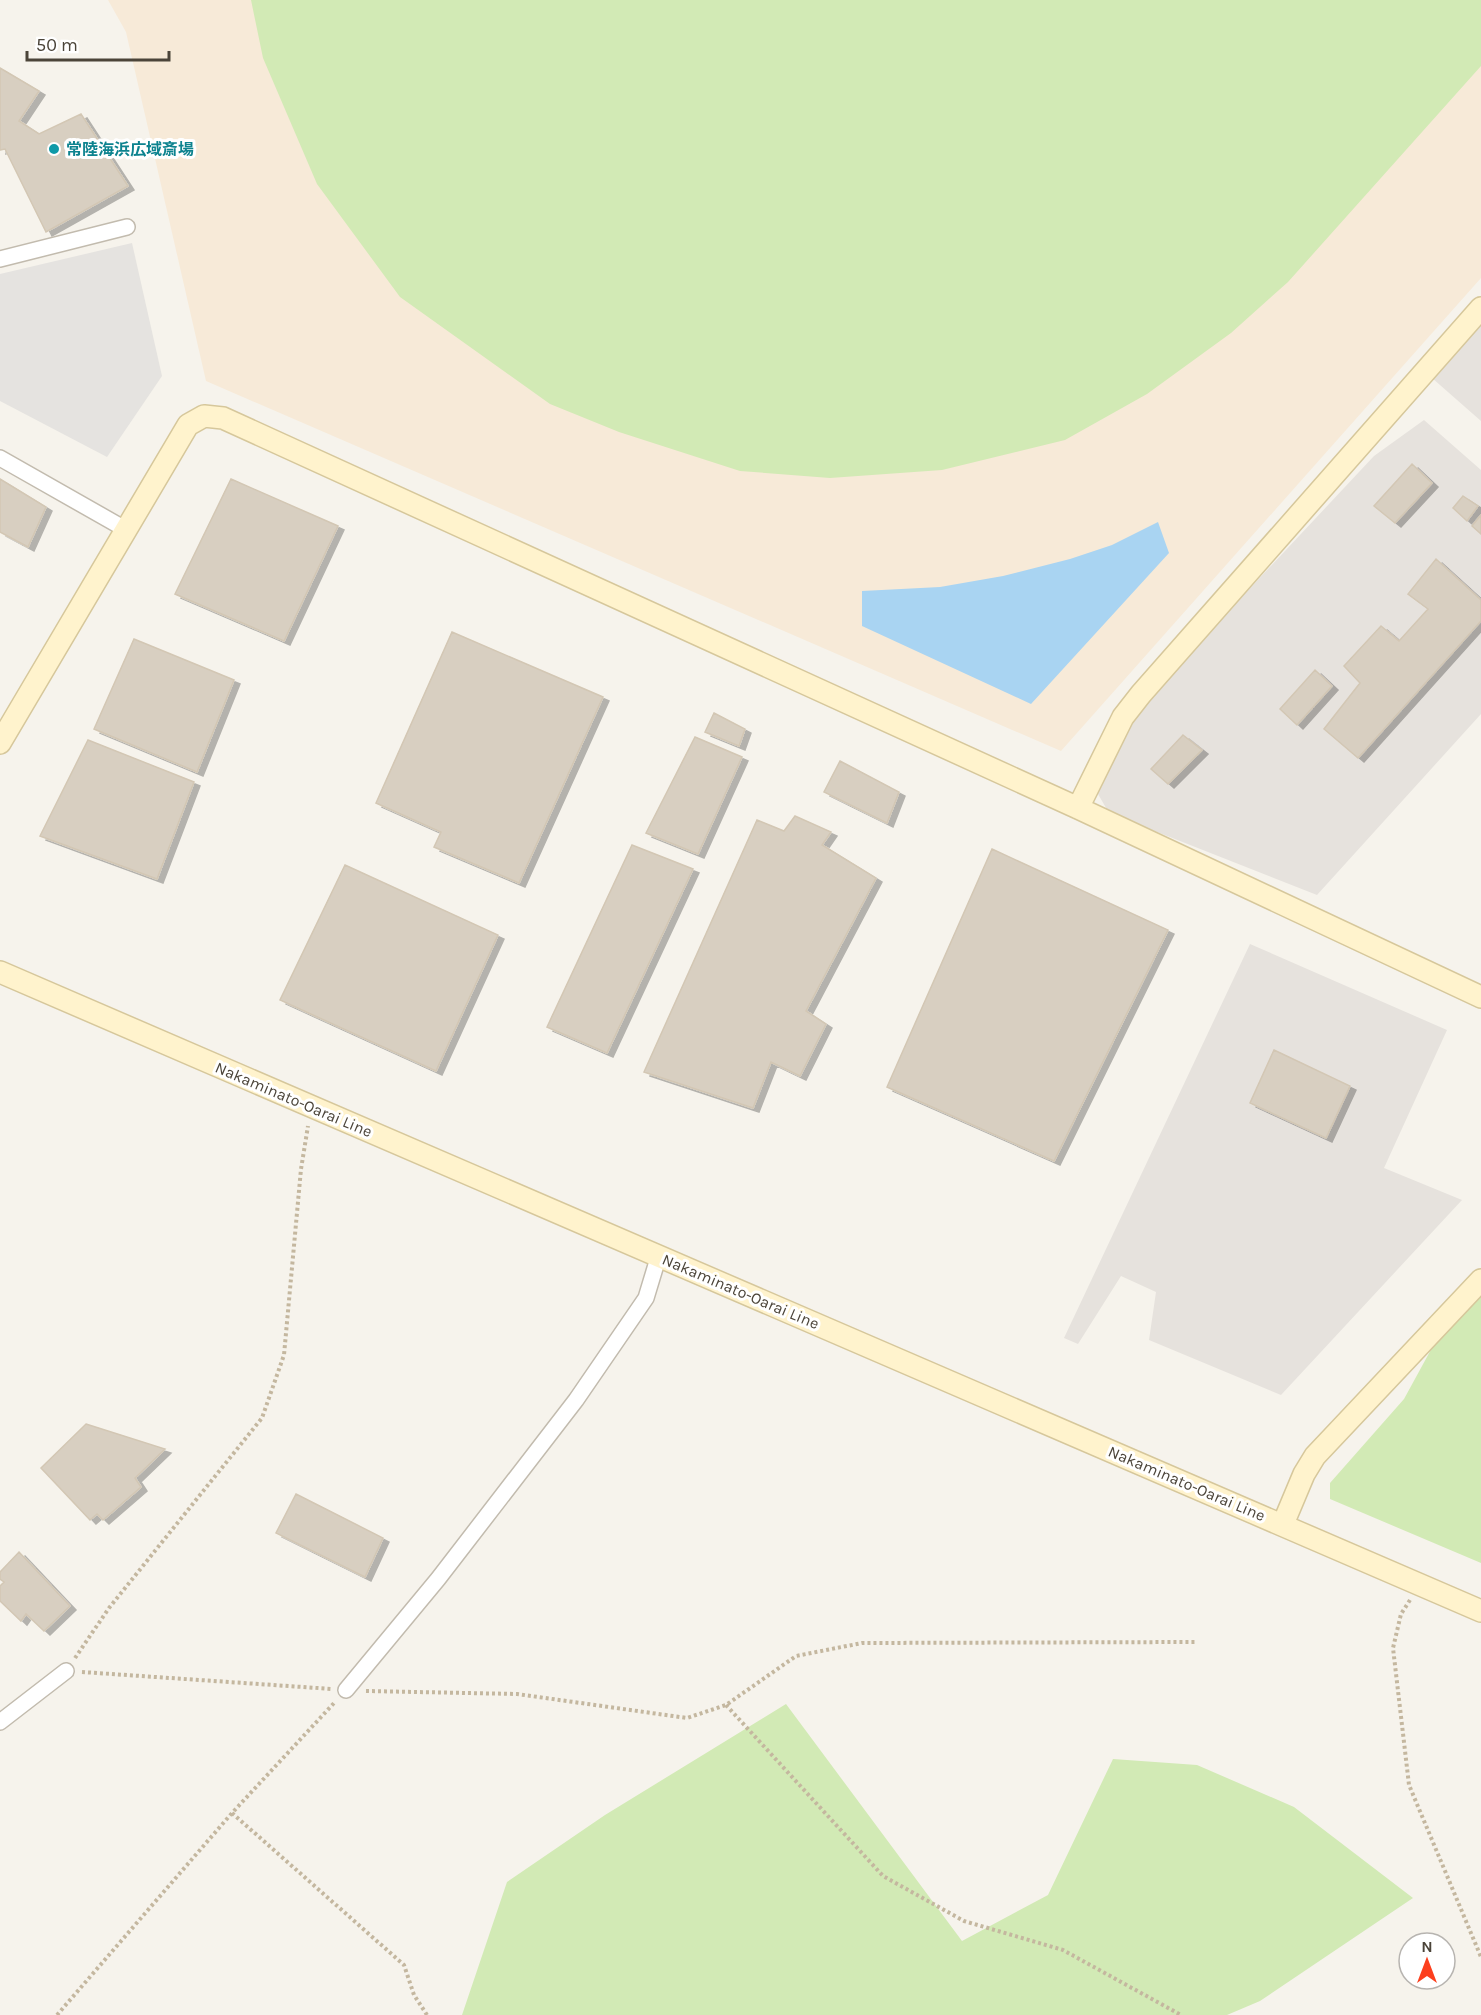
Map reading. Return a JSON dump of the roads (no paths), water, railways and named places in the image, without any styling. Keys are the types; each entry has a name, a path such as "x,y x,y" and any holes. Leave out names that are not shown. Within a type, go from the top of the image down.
{"street":[{"path":"0,259 127,227"},
{"path":"1078,808 1123,717 1141,694 1481,308"},
{"path":"0,743 188,425 204,416 223,418 1078,808 1481,997"},
{"path":"0,458 125,529"},
{"name":"Nakaminato-Oarai Line","path":"0,972 1481,1611"},
{"path":"346,1690 438,1579 576,1400 646,1298 659,1255"},
{"path":"1283,1524 1304,1474 1315,1456 1481,1280"},
{"path":"0,1722 66,1671"}],"water":[{"path":"1158,522 1169,553 1031,704 862,626 862,591 940,587 1003,576 1070,559 1112,545"}],"place":[{"name":"常陸海浜広域斎場","path":"54,149"}]}
